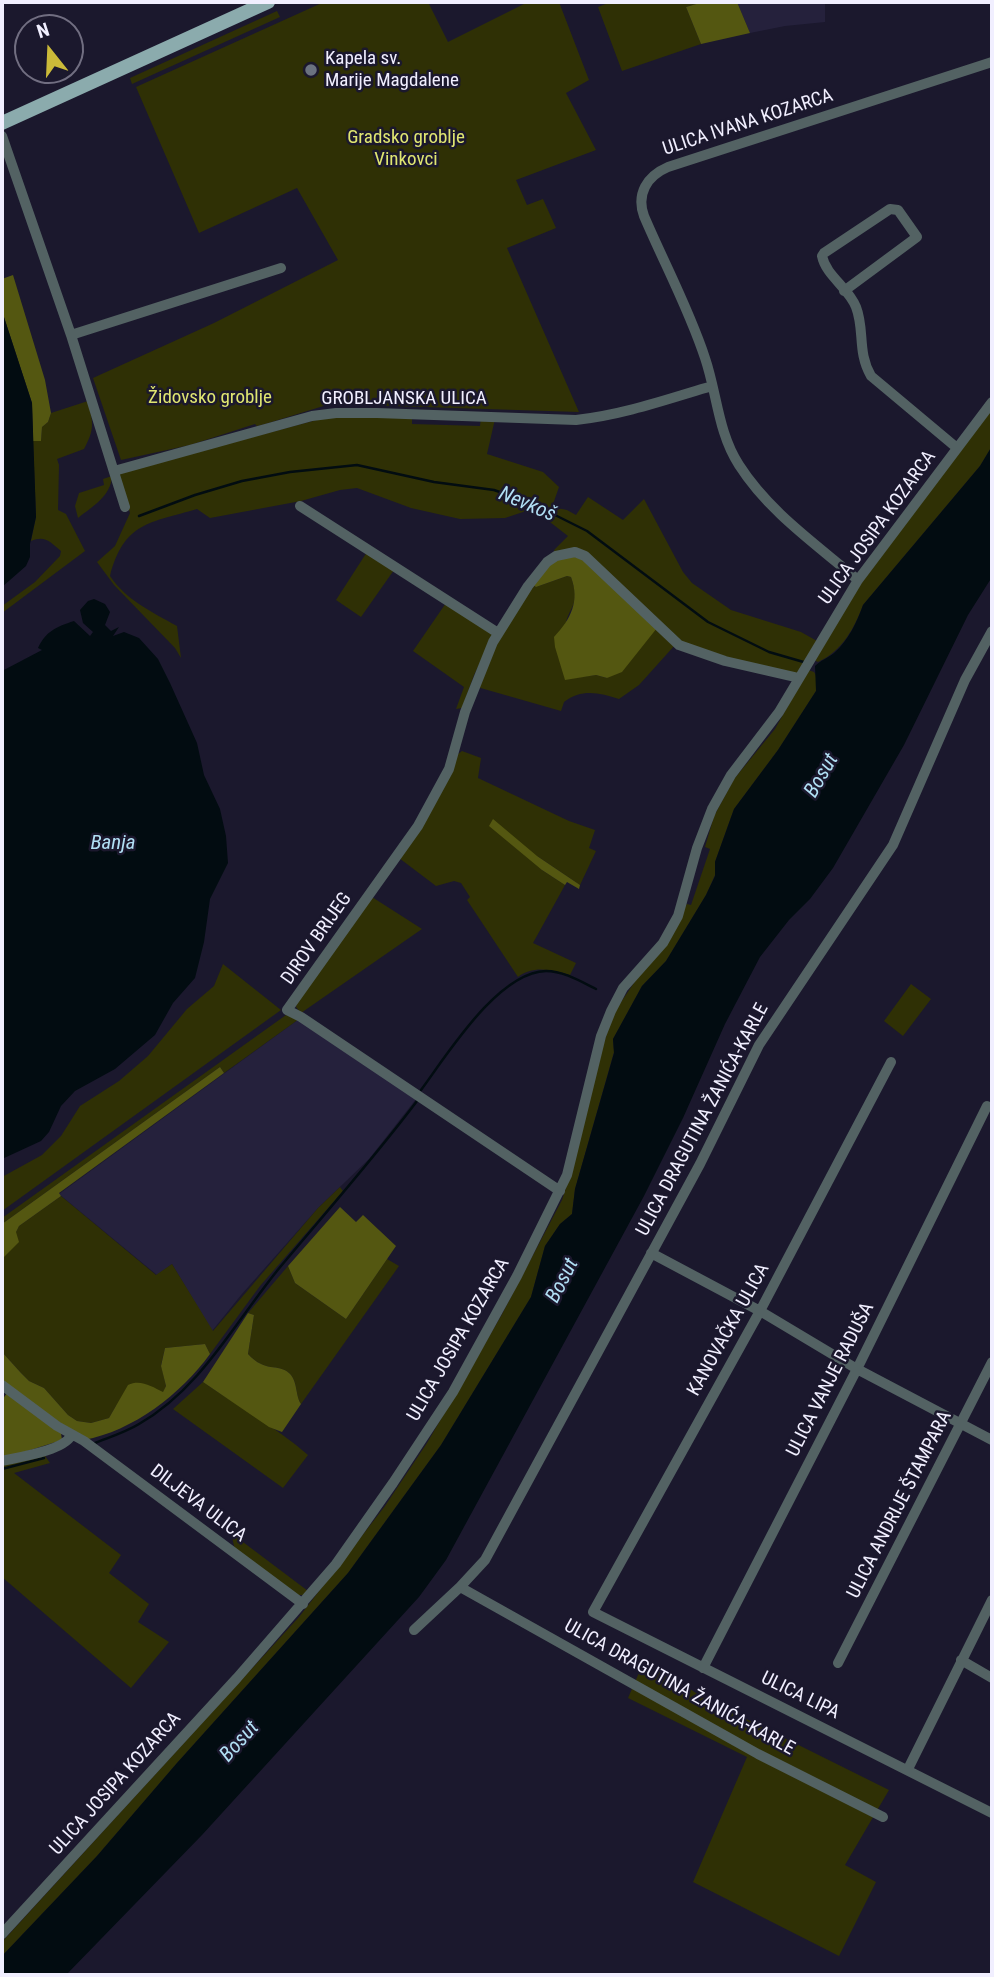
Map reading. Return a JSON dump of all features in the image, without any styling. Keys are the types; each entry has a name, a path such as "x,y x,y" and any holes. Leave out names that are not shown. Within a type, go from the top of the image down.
{"main road":[{"path":"2,123 268,2"}],"street":[{"name":"ULICA IVANA KOZARCA","path":"858,580 792,526 738,465 728,443 701,347 642,209 641,193 646,183 668,167 992,62"},
{"path":"2,136 71,335 125,507"},
{"path":"845,290 917,237 898,210 890,209 822,256 823,262 857,308 861,349 865,366 871,376 957,448"},
{"path":"71,335 281,268"},
{"name":"GROBLJANSKA ULICA","path":"114,471 313,416 336,413 576,420 640,407 712,386"},
{"name":"ULICA JOSIPA KOZARCA","path":"2,1934 303,1604 363,1526 453,1392 560,1191 567,1174 601,1035 623,988 663,943 678,916 697,848 712,809 732,775 768,727 858,580 992,402"},
{"path":"300,506 498,633"},
{"name":"DIROV BRIJEG","path":"560,1191 287,1010 418,826 449,769 475,682 498,633 547,562 566,552 585,556 673,641 688,650 801,674"},
{"name":"ULICA DRAGUTINA ŽANIĆA-KARLE","path":"414,1630 485,1560 700,1164 759,1045 893,845 965,680 992,631"},
{"name":"KANOVAČKA ULICA","path":"593,1612 760,1311 891,1062"},
{"name":"ULICA VANJE RADUŠA","path":"703,1668 857,1369 987,1105"},
{"path":"651,1253 760,1311 857,1369 992,1440"},
{"name":"ULICA ANDRIJE ŠTAMPARA","path":"838,1663 992,1362"},
{"name":"DILJEVA ULICA","path":"2,1385 71,1436 84,1441 303,1604"},
{"path":"2,1461 66,1443 71,1436"},
{"name":"ULICA DRAGUTINA ŽANIĆA-KARLE","path":"460,1587 758,1754 883,1817"},
{"path":"908,1769 992,1600"},
{"name":"ULICA LIPA","path":"593,1612 992,1813"},
{"path":"961,1660 992,1678"}],"shaded area":[{"path":"703,2 737,2 750,33 701,44 686,7"},
{"path":"737,2 825,2 825,22 750,33"},
{"path":"13,275 45,380 51,413 48,422 42,427 41,441 33,441 32,403 2,311 2,279"},
{"path":"571,556 586,560 657,628 622,672 607,678 596,675 565,680 554,637 569,616 574,602 571,577 536,587 533,585 555,559"},
{"path":"493,819 537,856 580,885 579,889 567,882 565,885 542,870 489,826"},
{"path":"299,1019 416,1099 369,1159 318,1208 212,1331 172,1264 157,1275 59,1194"},
{"path":"220,1067 224,1073 59,1193 61,1196 19,1226 16,1232 19,1242 2,1259 2,1224"},
{"path":"340,1207 356,1222 363,1215 396,1246 346,1319 295,1283 288,1266"},
{"path":"248,1313 254,1315 248,1354 260,1364 280,1368 289,1373 294,1380 301,1404 282,1432 269,1427 203,1382"},
{"path":"205,1344 210,1354 185,1383 154,1409 120,1428 84,1440 2,1381 2,1352 29,1381 44,1388 68,1415 77,1421 91,1423 109,1418 128,1385 142,1383 163,1392 166,1386 161,1366 165,1348"},
{"path":"7,1393 61,1433 62,1440 2,1459 2,1400"}],"green space":[{"name":"Gradsko groblje Vinkovci","path":"324,2 428,2 448,42 528,2 559,2 589,80 566,93 596,150 516,180 527,205 543,199 556,228 507,248 579,412 330,404 190,445 121,460 93,378 214,323 338,260 297,188 199,233 136,87"},
{"path":"611,2 703,2 686,7 701,44 622,71 598,7"},
{"path":"277,11 280,17 132,84 130,78"},
{"path":"88,401 92,426 84,449 57,459 58,510 66,514 85,551 2,613 2,606 35,582 60,556 61,551 44,539 31,541 36,517 33,441 41,441 42,427 48,422 51,413"},
{"path":"992,408 992,446 980,466 863,605 851,631 840,645 818,662 814,660 848,601"},
{"path":"332,416 412,417 412,424 480,426 481,418 495,419 487,454 543,472 559,487 552,507 576,515 588,497 623,520 644,499 683,572 692,583 731,610 801,632 817,641 797,675 702,651 678,641 555,554 554,550 568,536 546,519 526,511 505,518 460,519 411,508 357,488 210,518 197,509 153,522 131,535 116,558 110,576 132,599 177,626 181,658 175,648 114,585 97,562 115,546 130,513 118,475 120,472"},
{"path":"112,476 105,495 78,518 75,506 79,493 104,485 103,479"},
{"path":"367,552 394,570 361,617 336,600"},
{"path":"571,577 575,595 565,630 565,679 596,675 607,678 657,628 675,645 639,685 619,699 584,693 564,702 561,711 477,687 496,643 533,585 536,587"},
{"path":"446,603 494,634 462,708 456,709 464,687 413,651"},
{"path":"808,670 814,672 817,677 816,691 778,750 734,809 715,862 715,875 706,895 666,961 642,986 613,1039 614,1052 575,1189 572,1214 560,1224 545,1246 531,1297 441,1445 348,1573 97,1856 2,1956 2,1942 299,1617 385,1506 427,1443 501,1316 562,1200 613,1014 687,904 691,905 710,849 705,847 714,816 734,779 775,729"},
{"path":"462,751 481,758 478,778 569,821 595,830 589,848 596,851 580,885 537,856 542,870 565,885 533,943 576,963 570,975 537,970 518,977 467,900 470,897 461,883 454,881 436,886 399,858"},
{"path":"372,897 422,929 301,1013 296,1007 297,1003"},
{"path":"223,964 281,1010 2,1211 2,1177 42,1155 61,1136 80,1106 119,1081 148,1056 187,1009 214,986"},
{"path":"911,984 931,999 903,1036 884,1021"},
{"path":"286,1015 299,1019 224,1073 220,1067 2,1224 2,1218"},
{"path":"340,1187 343,1191 260,1286 210,1354 205,1344 165,1348 161,1365 166,1386 163,1393 116,1406 109,1418 91,1423 77,1421 68,1415 44,1388 29,1381 2,1352 2,1259 19,1226 61,1196 156,1275 172,1264 213,1331 318,1208"},
{"path":"387,1259 399,1266 301,1404 294,1380 289,1373 280,1368 260,1364 248,1354 254,1315 248,1313 288,1266 295,1283 346,1319"},
{"path":"203,1382 270,1426 308,1455 283,1488 173,1409"},
{"path":"43,1453 50,1463 14,1473 121,1555 109,1573 149,1604 138,1622 169,1642 131,1688 2,1577 2,1465"},
{"path":"231,1533 308,1591 297,1595 235,1550"},
{"path":"645,1659 702,1697 889,1790 845,1865 876,1882 839,1956 693,1882 747,1757 628,1698"}],"water":[{"path":"2,311 32,403 36,517 30,557 26,566 2,587"},
{"name":"Bosut","path":"992,446 992,577 968,615 904,745 833,868 760,957 725,1024 644,1196 446,1560 419,1597 202,1835 66,1975 2,1975 2,1956 97,1856 348,1573 441,1445 531,1297 545,1246 560,1224 572,1214 575,1189 614,1053 613,1039 642,986 666,961 706,895 715,876 715,862 734,809 778,750 816,691 815,666 844,643 863,605 980,466"},
{"name":"Banja","path":"94,599 105,604 110,612 105,625 111,631 119,627 113,636 124,632 139,638 158,659 197,743 204,775 220,809 228,863 210,899 204,942 195,978 173,1003 155,1035 115,1069 75,1091 61,1106 49,1132 41,1141 2,1159 2,671 42,650 38,648 44,637 62,625 74,621 90,636 93,632 83,623 80,610 88,601"}],"waterway":[{"name":"Nevkoš","path":"139,516 242,481 290,472 357,465 434,482 494,490 531,503 587,531 708,622 769,652 807,663"},
{"path":"421,1090 475,1018 510,985 528,975 552,971 596,989"},
{"path":"95,1443 134,1427 161,1409 200,1372 281,1266 417,1101"},
{"path":"2,1469 44,1458"}],"place":[{"name":"Kapela sv. Marije Magdalene","path":"311,70"}],"park label":[{"name":"Židovsko groblje","path":"210,398"}]}
